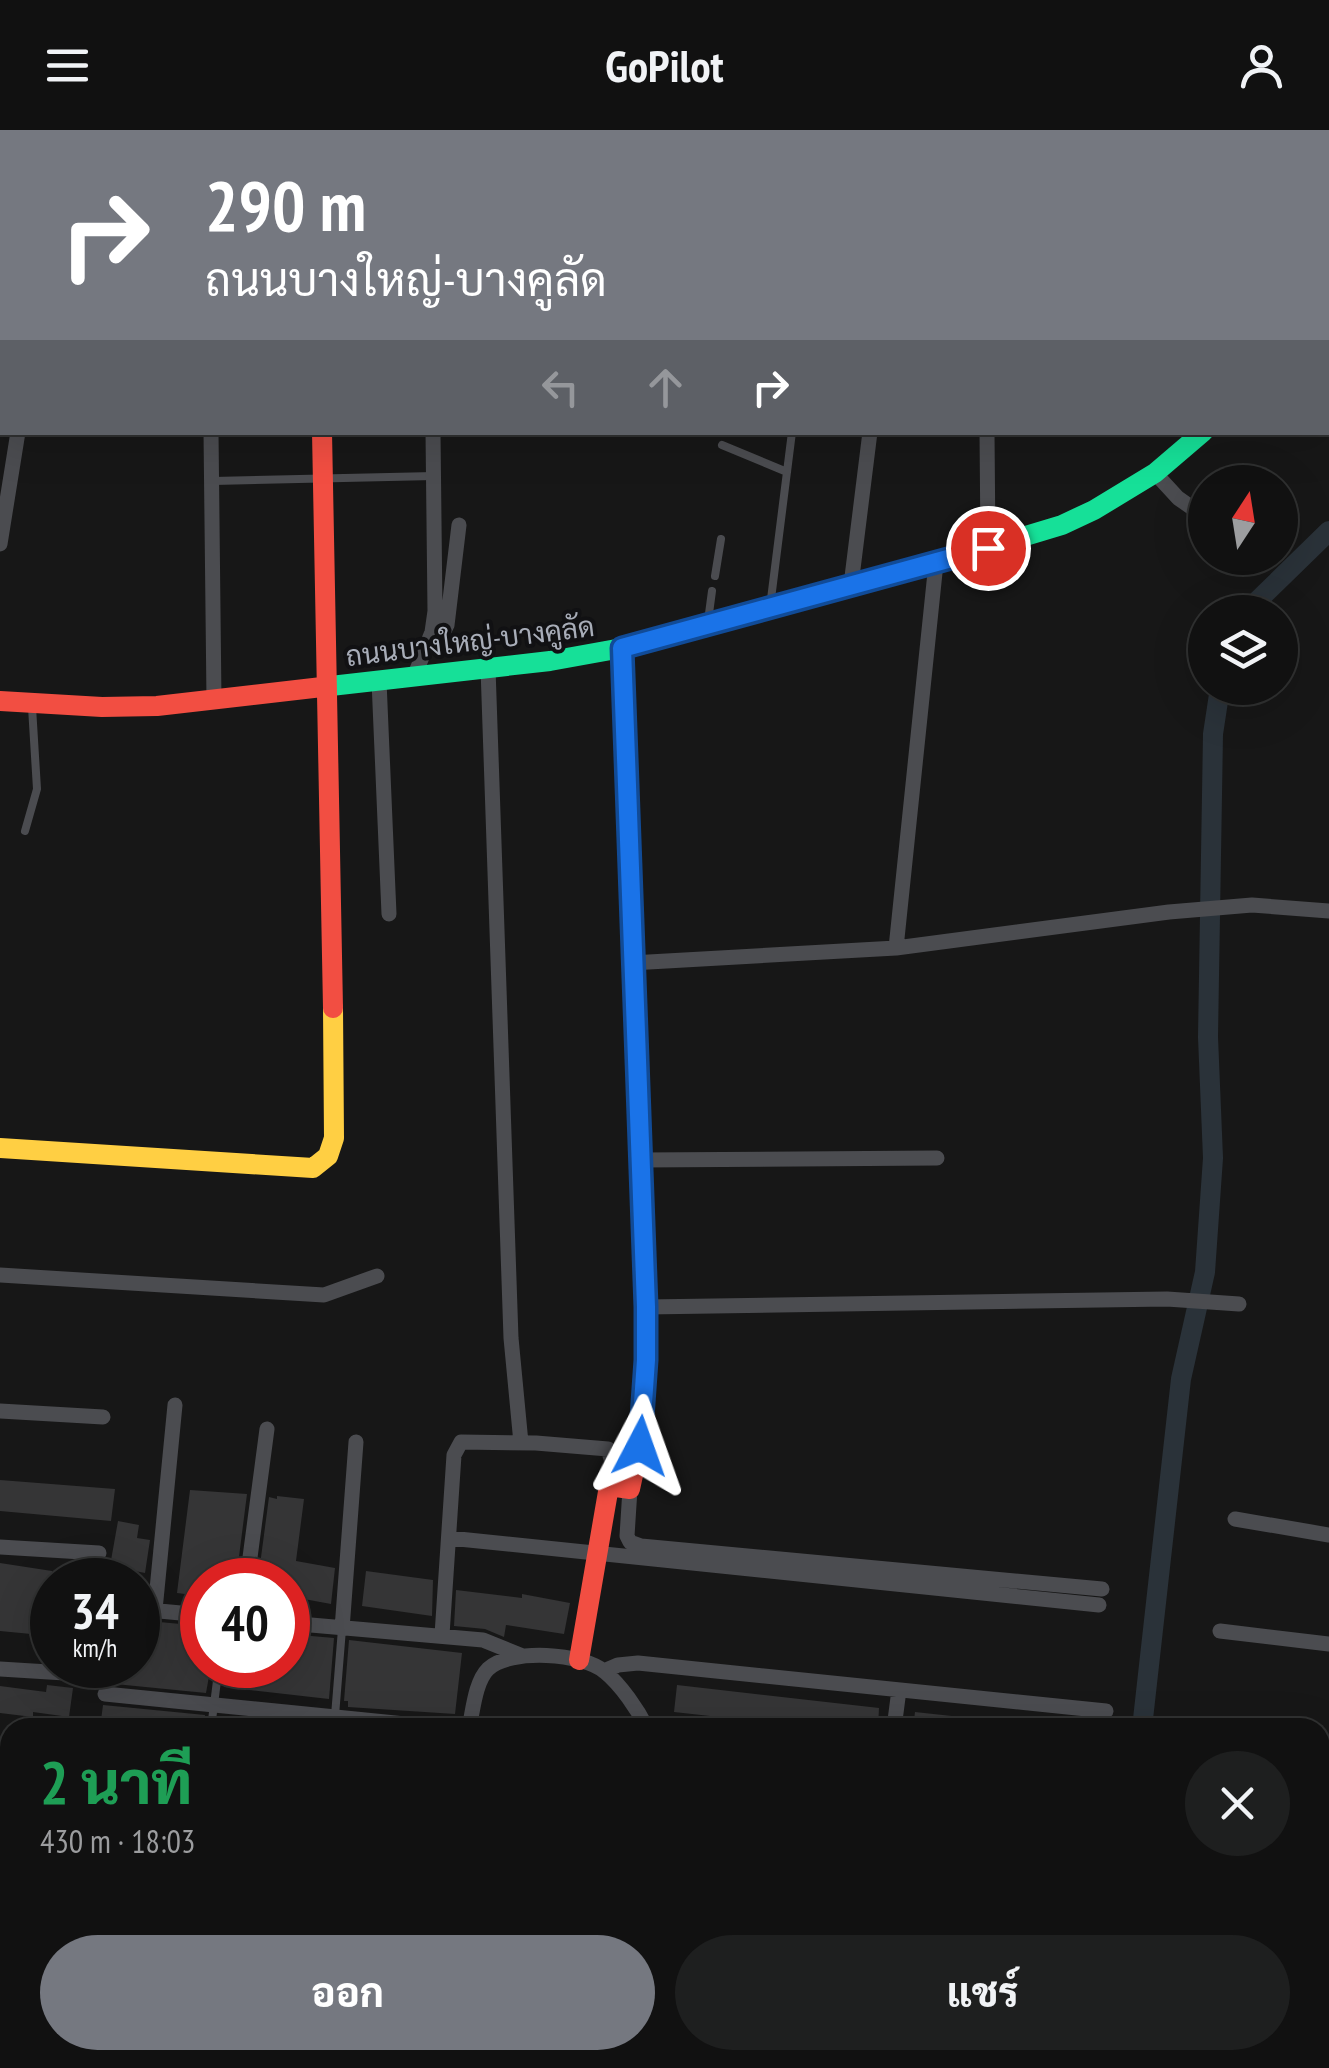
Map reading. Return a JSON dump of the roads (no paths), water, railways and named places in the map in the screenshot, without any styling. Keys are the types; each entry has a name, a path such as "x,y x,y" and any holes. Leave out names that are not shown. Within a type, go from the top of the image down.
{"street":[{"path":"0,544 18,435"},
{"path":"210,435 214,700"},
{"path":"0,1148 313,1168 322,1166 328,1158 334,1124 322,435"},
{"path":"414,676 435,611 433,435"},
{"path":"851,584 870,435"},
{"path":"988,435 988,548"},
{"name":"ถนนบางใหญ่-บางคูลัด","path":"0,701 120,706 214,700 622,648 936,564 1062,525 1155,474 1200,435"},
{"path":"1155,474 1188,505"},
{"path":"426,648 440,639 447,626 458,524"},
{"path":"896,948 936,564"},
{"path":"579,1660 597,1554 620,1488 640,1446 646,1360 622,648"},
{"path":"488,668 510,1338 522,1443"},
{"path":"379,681 390,914"},
{"path":"631,963 896,948 1169,912 1252,906 1329,911"},
{"path":"640,1160 938,1158"},
{"path":"0,1275 324,1294 377,1276"},
{"path":"646,1307 1188,1299 1231,1303"},
{"path":"160,1561 176,1405"},
{"path":"0,1411 103,1417"},
{"path":"250,1558 267,1429"},
{"path":"442,1636 454,1454 457,1446 467,1440 608,1450 620,1488 627,1536 641,1546 1100,1597 450,1538"},
{"path":"342,1628 356,1442"},
{"path":"1235,1519 1329,1534"},
{"path":"0,1547 99,1553"},
{"path":"310,1624 483,1640 520,1655 579,1660 604,1670 640,1718"},
{"path":"1220,1631 1329,1644"},
{"path":"472,1718 483,1676 498,1662 520,1655"},
{"path":"604,1670 638,1663 1106,1710"},
{"path":"0,1669 30,1671"},
{"path":"895,1718 899,1690"},
{"path":"105,1694 299,1718"}],"lane":[{"path":"770,608 792,435"},
{"path":"722,445 787,472"},
{"path":"209,481 434,476"},
{"path":"714,576 721,539"},
{"path":"708,625 712,591"},
{"path":"25,830 37,789 32,703"},
{"path":"335,1718 342,1628"},
{"path":"212,1718 216,1688"}],"waterway":[{"path":"1263,595 1329,531"},
{"path":"1143,1718 1181,1379 1205,1272 1213,1158 1208,1037 1213,734 1217,705"}]}
